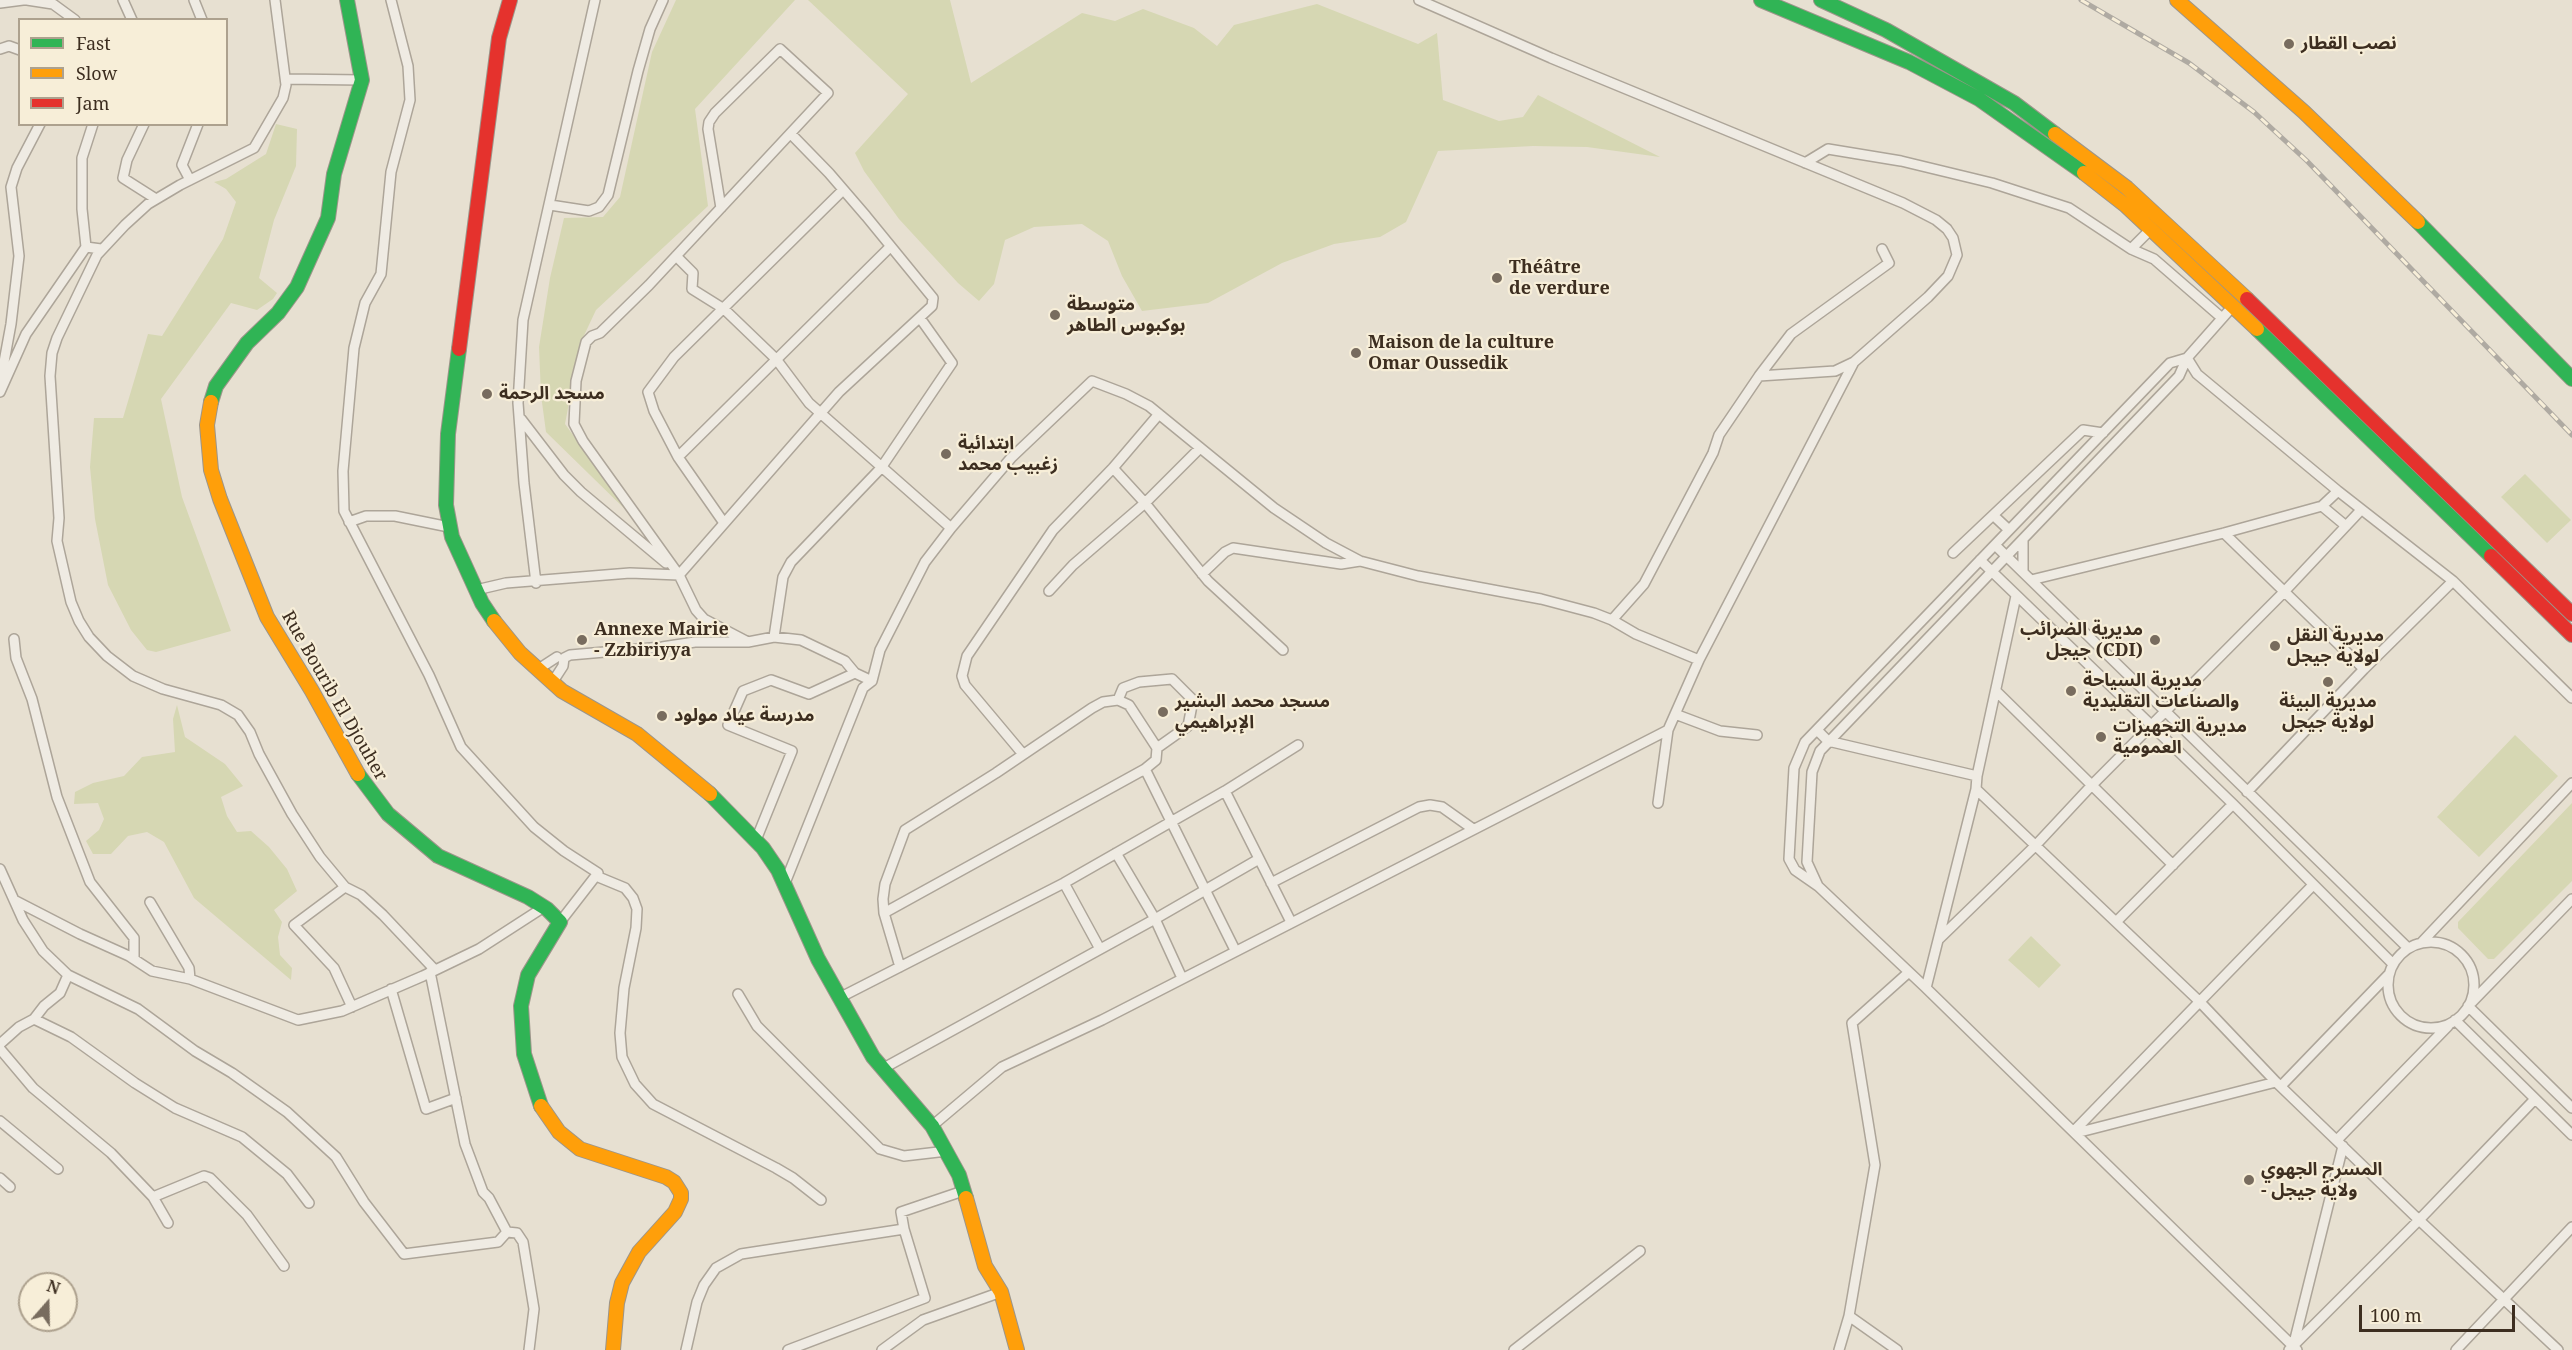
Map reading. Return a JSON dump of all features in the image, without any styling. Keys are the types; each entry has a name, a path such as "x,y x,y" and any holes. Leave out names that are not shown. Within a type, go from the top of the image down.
{"main road":[{"name":"Rue Bourib El Djouher","path":"347,0 362,80 334,174 328,218 297,287 278,313 238,354 220,378 212,396 207,425 211,470 220,499 267,617 312,692 348,760 372,796 388,814 438,856 528,897 544,907 560,922"},
{"path":"510,0 499,38 448,434 445,489 449,527 476,590 501,631 537,670 590,709 638,734 710,794 756,840 778,870 818,959 839,998 882,1069 932,1126 959,1174 985,1266 1002,1292 1017,1350"},
{"path":"1761,0 1909,62 1979,99 2056,152 2125,205 2214,286 2572,635"},
{"path":"1821,0 1886,30 2014,103 2127,188 2238,290 2572,614"},
{"path":"2177,0 2304,112 2406,209 2572,379"},
{"path":"560,922 528,975 521,1006 524,1054 541,1106 559,1132 580,1149 666,1177 674,1182 681,1193 681,1199 675,1212 639,1252 622,1283 616,1303 613,1350"}],"street":[{"path":"0,3 25,0 53,4 72,18"},
{"path":"123,0 131,18"},
{"path":"194,0 201,18"},
{"path":"275,0 286,79 283,98 254,148 190,180 156,199 137,213 101,249 57,338 50,366 59,518 57,541 71,602 89,637 107,656 133,676 164,689 216,703 238,715 250,732 259,754 297,821 320,857 345,887 361,895 383,915 433,971 459,1121 470,1162 483,1192 489,1198 507,1232"},
{"path":"391,0 408,66 410,100 391,172 381,274 365,303 350,374 343,501 349,522 429,675 461,747 534,827 564,851 598,873 560,922"},
{"path":"536,583 524,483 518,385 523,320 595,0"},
{"path":"550,204 589,211 599,207 608,195 638,71 650,29 663,0"},
{"path":"1419,0 1551,58 1903,203 1936,220 1950,233 1957,249 1956,260 1944,281 1854,362 1835,371 1759,376"},
{"path":"0,50 9,46 18,49"},
{"path":"721,208 708,129 709,122 780,49 828,93 791,134 676,256 600,333 592,336 586,342 576,381 574,424 583,441 679,575 689,598 704,619 747,642"},
{"path":"286,79 362,80"},
{"path":"0,384 11,324 19,256 11,187 17,168 39,126"},
{"path":"0,392 26,334 86,247 82,210 82,158 92,126"},
{"path":"143,126 127,160 123,178 156,199"},
{"path":"190,180 182,165 197,126"},
{"path":"679,575 819,413 844,386 929,311 933,298 843,190 791,134"},
{"path":"1805,164 1828,149 1901,161 1992,183 2069,208 2131,249 2154,259 2222,318"},
{"path":"724,523 678,457 652,408 648,392 674,357 843,190"},
{"path":"2131,249 2151,229"},
{"path":"86,247 101,249"},
{"path":"678,457 890,247"},
{"path":"1612,620 1644,584 1713,453 1719,435 1759,376 1791,334 1889,263 1882,249"},
{"path":"676,256 693,273 692,289 724,309 776,359 819,413 951,528"},
{"path":"2202,300 2214,286"},
{"path":"1818,886 1808,862 1812,772 1820,751 2179,376 2187,358 2233,306"},
{"path":"774,637 783,577 791,562 881,468 952,363 920,318"},
{"path":"2187,358 2170,363 1805,742 1794,768 1789,859 1795,870 1818,886 1926,988 2075,1132 2293,1349"},
{"path":"2187,358 2197,374 2361,510 2453,581 2572,698"},
{"path":"1658,803 1668,730 1699,660 1854,362"},
{"path":"784,883 863,688 872,681 880,650 925,562 1011,458 1092,381 1133,397 1159,414 1274,508 1326,543 1360,561 1429,578 1541,599 1612,620 1636,634 1699,660"},
{"path":"1022,753 965,686 962,676 966,656 1053,530 1113,468 1159,414"},
{"path":"520,418 564,475 581,492 679,575"},
{"path":"1953,553 2083,430 2103,433"},
{"path":"1049,591 1073,565 1145,503 1200,448"},
{"path":"1113,468 1145,503 1202,574 1283,650"},
{"path":"2027,576 2224,534 2322,506 2338,491"},
{"path":"2322,506 2346,526"},
{"path":"1939,939 2035,846 2361,510"},
{"path":"1994,515 2009,530"},
{"path":"349,522 366,516 395,516 449,527"},
{"path":"2224,534 2364,669"},
{"path":"1926,988 1976,789 1997,692 2014,594 2027,576 2024,540"},
{"path":"1995,545 2408,948"},
{"path":"1202,574 1233,548 1341,564 1360,561"},
{"path":"1980,560 2151,724 2393,964"},
{"path":"476,590 506,583 536,583 630,573 679,575"},
{"path":"2247,792 2364,669 2453,581"},
{"path":"552,683 563,666 564,658 570,655 662,648 694,642 747,642 774,637 801,640 845,661 855,673 872,681"},
{"path":"14,639 16,658 32,699 57,797 90,882 134,938 135,959"},
{"path":"537,670 557,657"},
{"path":"756,840 792,752 728,725 742,691 771,680 809,694 855,673"},
{"path":"1118,700 1123,688 1139,682 1172,678 1193,700 1188,726 1157,748"},
{"path":"884,913 1145,769 1156,760 1157,748 1129,705 1123,688"},
{"path":"1997,692 2173,865"},
{"path":"900,967 884,913 885,884 905,830 996,773 1022,753 1092,708 1103,702 1118,700 1129,705"},
{"path":"1675,714 1720,730 1757,735"},
{"path":"932,1126 1002,1066 1102,1020 1668,730"},
{"path":"1817,730 1828,741 1977,776"},
{"path":"839,998 1064,883 1225,791 1298,745"},
{"path":"1145,769 1235,950"},
{"path":"2421,943 2572,783"},
{"path":"1976,789 2199,1001 2278,1084 2419,1220 2558,1350"},
{"path":"1225,791 1290,922"},
{"path":"2116,922 2232,804"},
{"path":"1271,883 1419,807 1430,805 1442,807 1473,829"},
{"path":"1116,853 1155,919 1182,978"},
{"path":"882,1069 1155,919 1259,859"},
{"path":"0,870 23,920 44,951 68,975 129,1004 287,1112 336,1157 364,1202 404,1254 498,1242 507,1232"},
{"path":"596,876 625,888 633,898 637,909 636,928 624,988 620,1042 625,1066 635,1084 653,1104 776,1168 821,1200"},
{"path":"1064,883 1100,949"},
{"path":"2075,1132 2313,885"},
{"path":"345,887 294,925 334,968 352,1007"},
{"path":"2293,1349 2340,1143 2572,899"},
{"path":"14,900 135,959 152,971 190,979 298,1020 333,1014 433,971 478,949 544,907"},
{"path":"150,902 186,962 190,979"},
{"path":"2453,1022 2437,1028 2422,1027 2408,1022 2397,1012 2390,999 2387,984 2393,964 2408,948 2421,943 2441,943 2460,952 2469,963 2474,976 2474,990 2469,1005"},
{"path":"1839,1350 1849,1316 1875,1165 1852,1023 1909,972"},
{"path":"2075,1132 2278,1084 2389,974"},
{"path":"0,1044 19,1027 34,1019 44,1006 60,993 68,975"},
{"path":"391,989 426,1109 456,1098"},
{"path":"738,994 757,1026 880,1149 904,1156 947,1151"},
{"path":"2469,1005 2572,1108"},
{"path":"34,1019 71,1037 135,1083 175,1108 242,1137 287,1174 309,1203"},
{"path":"2453,1022 2572,1135"},
{"path":"0,1049 33,1088 111,1153 153,1197 168,1222"},
{"path":"2293,1349 2535,1099"},
{"path":"0,1121 58,1169"},
{"path":"153,1197 204,1176 210,1178 247,1215 284,1266"},
{"path":"0,1178 10,1187"},
{"path":"788,1350 925,1298 904,1230 902,1212 963,1191"},
{"path":"2456,1350 2572,1227"},
{"path":"686,1350 691,1324 704,1285 716,1268 741,1254 904,1230"},
{"path":"507,1232 517,1233 523,1242 534,1309 529,1350"},
{"path":"1514,1350 1640,1251"},
{"path":"882,1350 923,1320 1002,1292"},
{"path":"1849,1316 1897,1350"}],"green space":[{"path":"676,0 795,0 695,109 708,206 596,310 580,344 565,424 632,516 546,432 541,395 539,347 550,278 564,218 603,217 620,197 652,52"},
{"path":"808,0 950,0 971,83 1082,13 1115,21 1143,9 1194,28 1217,46 1234,25 1317,4 1418,44 1437,33 1443,100 1499,121 1523,117 1538,95 1660,157 1587,147 1533,146 1438,151 1406,222 1380,237 1334,244 1282,263 1208,303 1142,311 1122,276 1108,241 1082,224 1034,227 1005,240 994,284 979,301 958,283 899,219 864,171 855,153 908,94"},
{"path":"276,124 297,129 296,166 274,220 259,278 277,293 273,299 257,310 231,303 161,399 182,497 231,631 156,652 147,650 131,630 108,585 95,519 90,467 94,418 123,418 148,334 162,336 223,239 236,202 226,189 214,182 226,179 266,154"},
{"path":"2525,474 2571,520 2547,543 2501,497"},
{"path":"177,705 185,737 225,764 243,786 221,797 227,816 237,832 251,831 269,847 287,869 297,891 274,910 282,922 278,937 280,955 292,968 291,980 194,898 164,842 147,832 128,836 111,854 93,854 86,841 99,830 104,819 98,803 74,804 75,792 93,783 124,776 142,757 175,752 173,719"},
{"path":"2515,735 2558,776 2479,857 2437,817"},
{"path":"2572,803 2572,881 2494,959 2488,959 2458,928 2458,922"},
{"path":"2031,936 2061,965 2039,988 2008,960"}],"railway":[{"path":"2081,0 2189,63 2254,112 2307,161 2572,435"}],"traffic: fast":[{"path":"211,402 216,386 247,343 278,313 297,287 328,218 334,174 362,80 347,0"},
{"path":"1761,0 1909,62 1979,99 2084,173"},
{"path":"1821,0 1886,30 2014,103 2055,134"},
{"path":"2418,222 2572,379"},
{"path":"2257,329 2491,556"},
{"path":"459,349 448,434 446,505 452,537 482,603 494,621"},
{"path":"358,774 388,814 438,856 528,897 547,909 560,922 528,975 521,1006 524,1054 541,1106"},
{"path":"710,794 763,848 778,870 818,959 873,1057 932,1126 959,1175 966,1198"}],"traffic: slow":[{"path":"2177,0 2304,112 2418,222"},
{"path":"2055,134 2127,188 2247,299"},
{"path":"2084,173 2125,205 2257,329"},
{"path":"211,402 207,425 211,470 220,499 267,617 312,691 358,774"},
{"path":"494,621 520,653 562,691 637,734 710,794"},
{"path":"541,1106 559,1132 580,1149 666,1177 674,1182 681,1193 681,1199 675,1212 639,1252 622,1283 617,1303 613,1350"},
{"path":"966,1198 985,1266 1001,1292 1017,1350"}],"traffic: jam":[{"path":"459,349 499,38 510,0"},
{"path":"2247,299 2572,614"},
{"path":"2491,556 2572,635"}],"place":[{"name":"نصب القطار","path":"2289,44"},
{"name":"Théâtre de verdure","path":"1497,278"},
{"name":"متوسطة بوكبوس الطاهر","path":"1055,315"},
{"name":"Maison de la culture Omar Oussedik","path":"1356,353"},
{"name":"مسجد الرحمة","path":"487,394"},
{"name":"ابتدائية زغبيب محمد","path":"946,454"},
{"name":"Annexe Mairie - Zzbiriyya","path":"582,640"},
{"name":"مديرية الضرائب جيجل (CDI)","path":"2155,640"},
{"name":"مديرية النقل لولاية جيجل","path":"2275,646"},
{"name":"مديرية البيئة لولاية جيجل","path":"2328,682"},
{"name":"مديرية السياحة والصناعات التقليدية","path":"2071,691"},
{"name":"مسجد محمد البشير الإبراهيمي","path":"1163,712"},
{"name":"مدرسة عياد مولود","path":"662,716"},
{"name":"مديرية التجهيزات العمومية","path":"2101,737"},
{"name":"المسرح الجهوي - ولاية جيجل","path":"2249,1180"}]}
